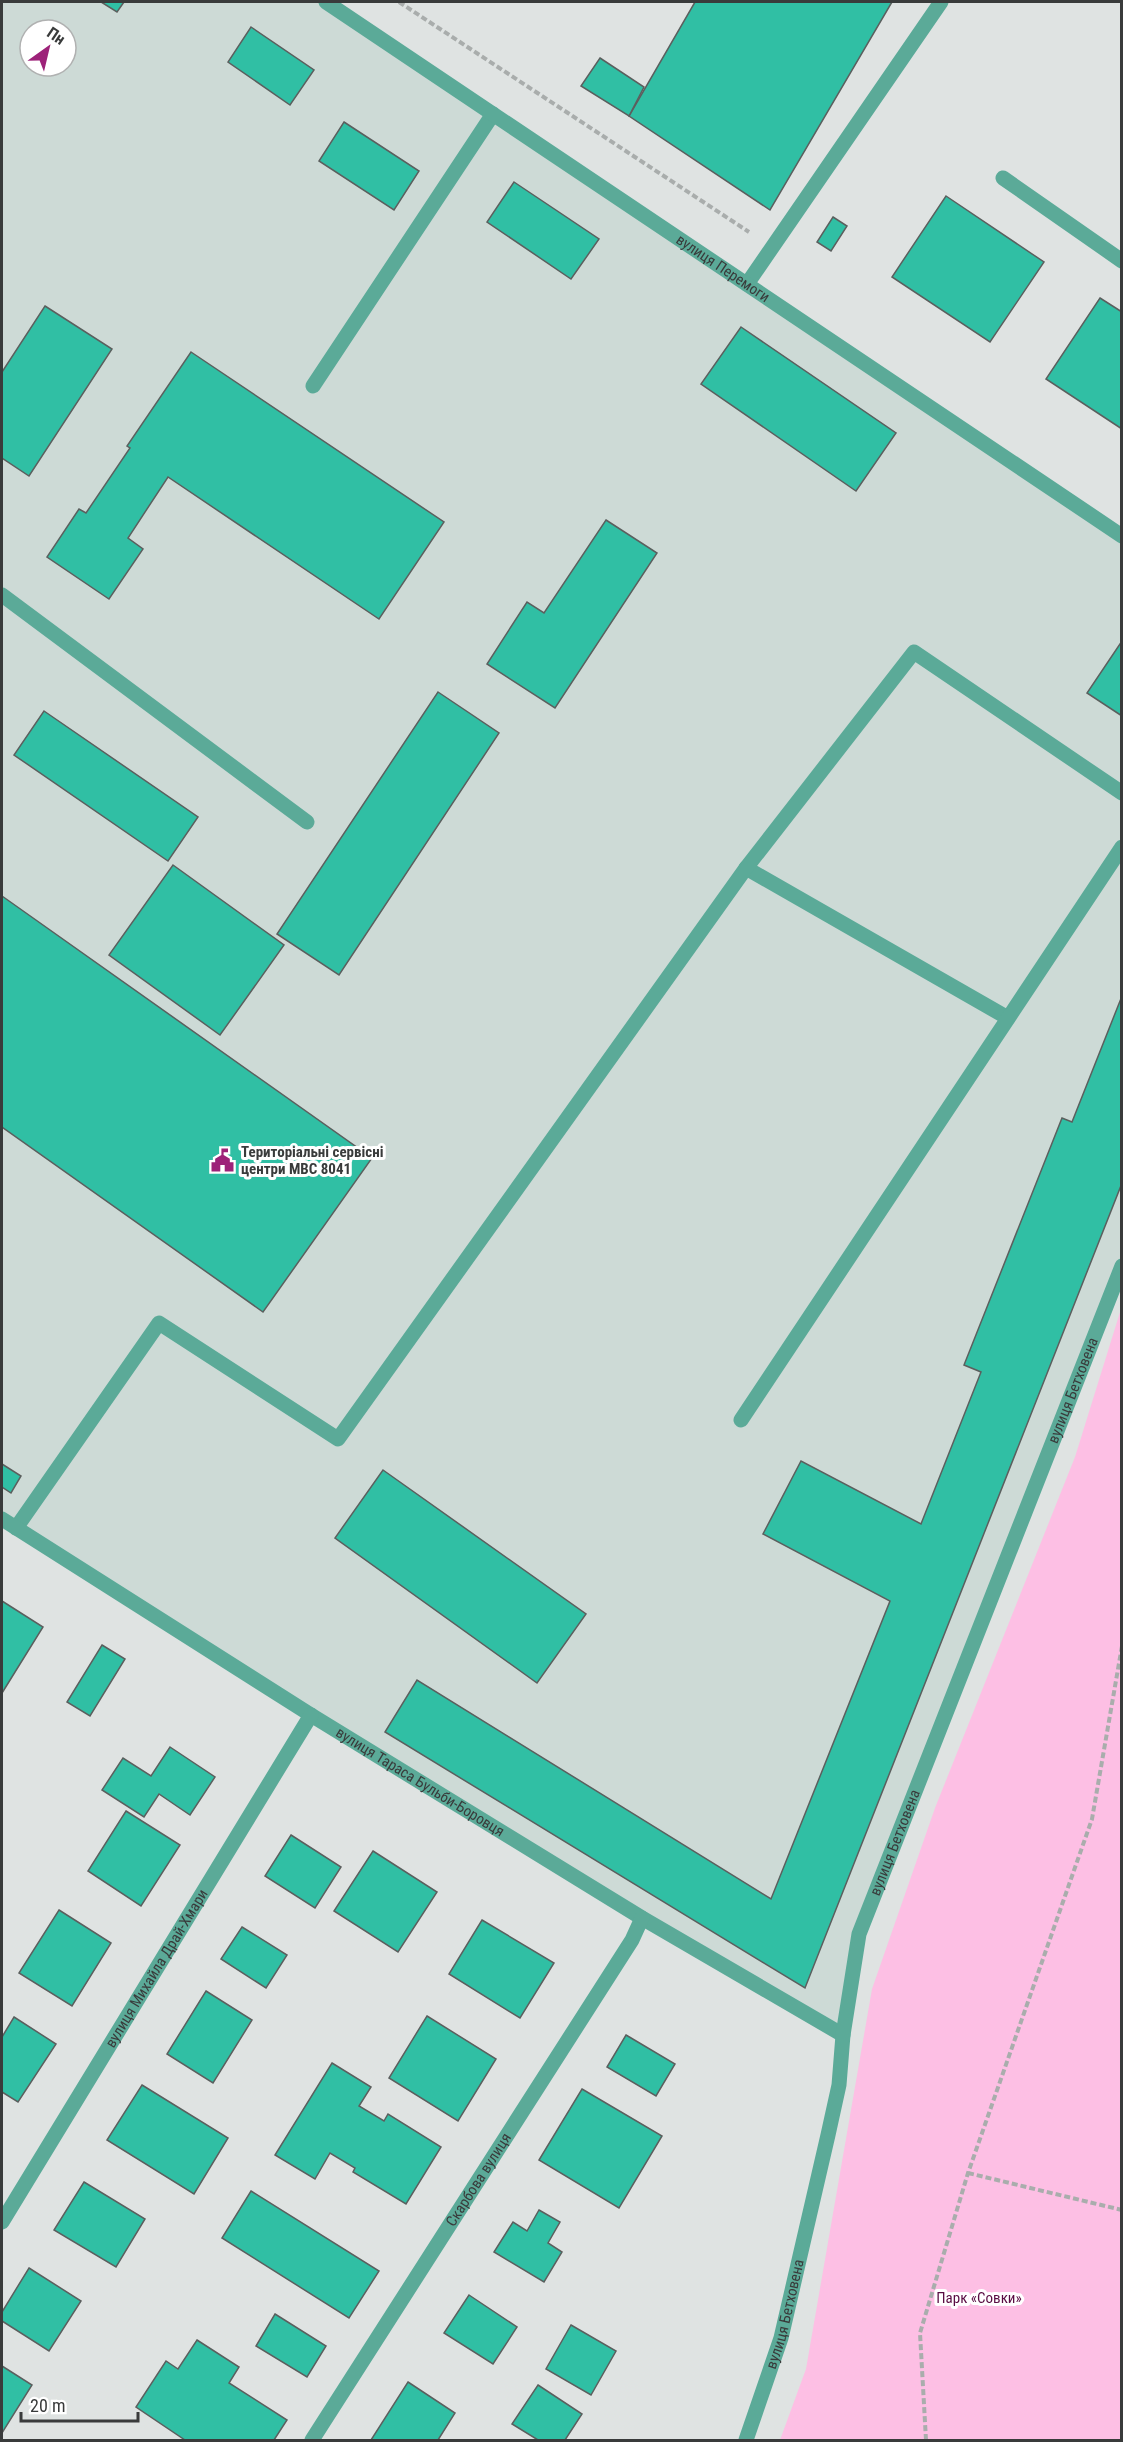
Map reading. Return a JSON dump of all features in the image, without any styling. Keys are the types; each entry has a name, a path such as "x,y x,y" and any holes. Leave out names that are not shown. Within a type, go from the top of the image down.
{"street":[{"name":"вулиця Перемоги","path":"326,2 1122,536"},
{"path":"747,284 941,2"},
{"path":"313,386 493,114"},
{"path":"1003,178 1122,261"},
{"path":"2,595 307,822"},
{"path":"16,1528 159,1323 338,1439 746,868 914,652 1122,793"},
{"path":"741,1420 1122,847"},
{"path":"746,868 1008,1018"},
{"name":"вулиця Бетховена","path":"746,2440 782,2338 839,2085 843,2035 859,1934 1122,1266"},
{"name":"вулиця Тараса Бульби-Боровця","path":"2,1519 311,1715 642,1918 843,2035"},
{"name":"вулиця Михайла Драй-Хмари","path":"2,2222 311,1715"},
{"name":"Скарбова вулиця","path":"312,2440 632,1940 642,1918"}],"path":[{"path":"399,2 772,247"},
{"path":"926,2440 920,2333 968,2173 1092,1819 1122,1646"},
{"path":"968,2173 1122,2210"}],"shaded area":[{"path":"2,2 326,2 1121,536 1121,1266 859,1934 843,2035 2,1519"}],"green space":[{"name":"Парк «Совки»","path":"1121,1309 1121,2440 780,2440 806,2369 872,1989 935,1808 1075,1457"}],"building":[{"path":"101,2 124,2 117,12"},
{"path":"695,2 892,2 770,210 629,116"},
{"path":"251,27 314,70 290,105 228,62"},
{"path":"600,58 644,87 629,116 581,86"},
{"path":"344,122 419,171 394,210 319,161"},
{"path":"514,182 599,239 571,279 487,222"},
{"path":"946,196 1044,262 990,342 892,277"},
{"path":"833,217 847,226 831,251 817,242"},
{"path":"1100,298 1122,312 1122,429 1046,379"},
{"path":"45,306 112,349 29,476 2,458 2,372"},
{"path":"741,327 896,433 856,491 701,384"},
{"path":"191,352 444,522 379,619 168,477 128,538 143,549 109,599 47,557 79,509 86,513 130,448 127,446"},
{"path":"606,520 657,553 555,708 487,664 527,602 544,613"},
{"path":"1122,641 1122,716 1087,693"},
{"path":"438,692 499,733 339,975 277,934"},
{"path":"44,711 198,817 168,861 14,755"},
{"path":"173,865 284,945 220,1035 109,955"},
{"path":"2,896 372,1158 263,1312 2,1127"},
{"path":"1122,996 1122,1183 805,1988 385,1732 417,1680 771,1899 890,1601 763,1534 801,1461 921,1524 981,1372 964,1365 1062,1118 1072,1122"},
{"path":"2,1464 21,1476 11,1493 2,1487"},
{"path":"383,1470 586,1614 537,1683 335,1538"},
{"path":"2,1601 43,1627 2,1693"},
{"path":"102,1645 125,1659 90,1716 67,1702"},
{"path":"170,1747 215,1777 190,1815 159,1794 144,1817 102,1790 123,1758 151,1776"},
{"path":"126,1811 180,1845 141,1906 88,1871"},
{"path":"291,1835 341,1867 315,1908 265,1876"},
{"path":"373,1851 437,1892 398,1952 334,1911"},
{"path":"59,1910 111,1943 72,2006 19,1973"},
{"path":"482,1920 554,1963 520,2018 449,1974"},
{"path":"242,1927 287,1955 266,1988 221,1959"},
{"path":"206,1991 252,2020 213,2083 167,2054"},
{"path":"427,2016 496,2059 458,2121 389,2078"},
{"path":"14,2017 56,2044 18,2102 2,2092 2,2037"},
{"path":"626,2035 675,2064 656,2096 607,2067"},
{"path":"332,2063 371,2087 359,2106 384,2121 388,2114 441,2147 406,2204 353,2172 355,2168 330,2153 315,2179 275,2155"},
{"path":"142,2085 228,2138 194,2194 107,2140"},
{"path":"582,2089 662,2136 619,2208 539,2160"},
{"path":"84,2182 145,2219 116,2267 54,2230"},
{"path":"251,2191 379,2271 349,2318 222,2238"},
{"path":"539,2210 560,2222 548,2243 562,2252 544,2282 494,2252 513,2222 527,2231"},
{"path":"29,2268 81,2301 49,2351 2,2321 2,2312"},
{"path":"469,2295 517,2327 493,2364 444,2333"},
{"path":"275,2314 326,2346 307,2377 256,2346"},
{"path":"571,2325 616,2351 591,2395 546,2369"},
{"path":"197,2340 239,2367 229,2383 287,2420 274,2440 185,2440 136,2407 166,2361 178,2369"},
{"path":"2,2366 32,2385 2,2433"},
{"path":"408,2382 455,2413 438,2440 371,2440"},
{"path":"538,2385 582,2414 565,2440 538,2440 512,2424"}],"place":[{"name":"Територіальні сервісні центри МВС 8041","path":"223,1161"}]}
